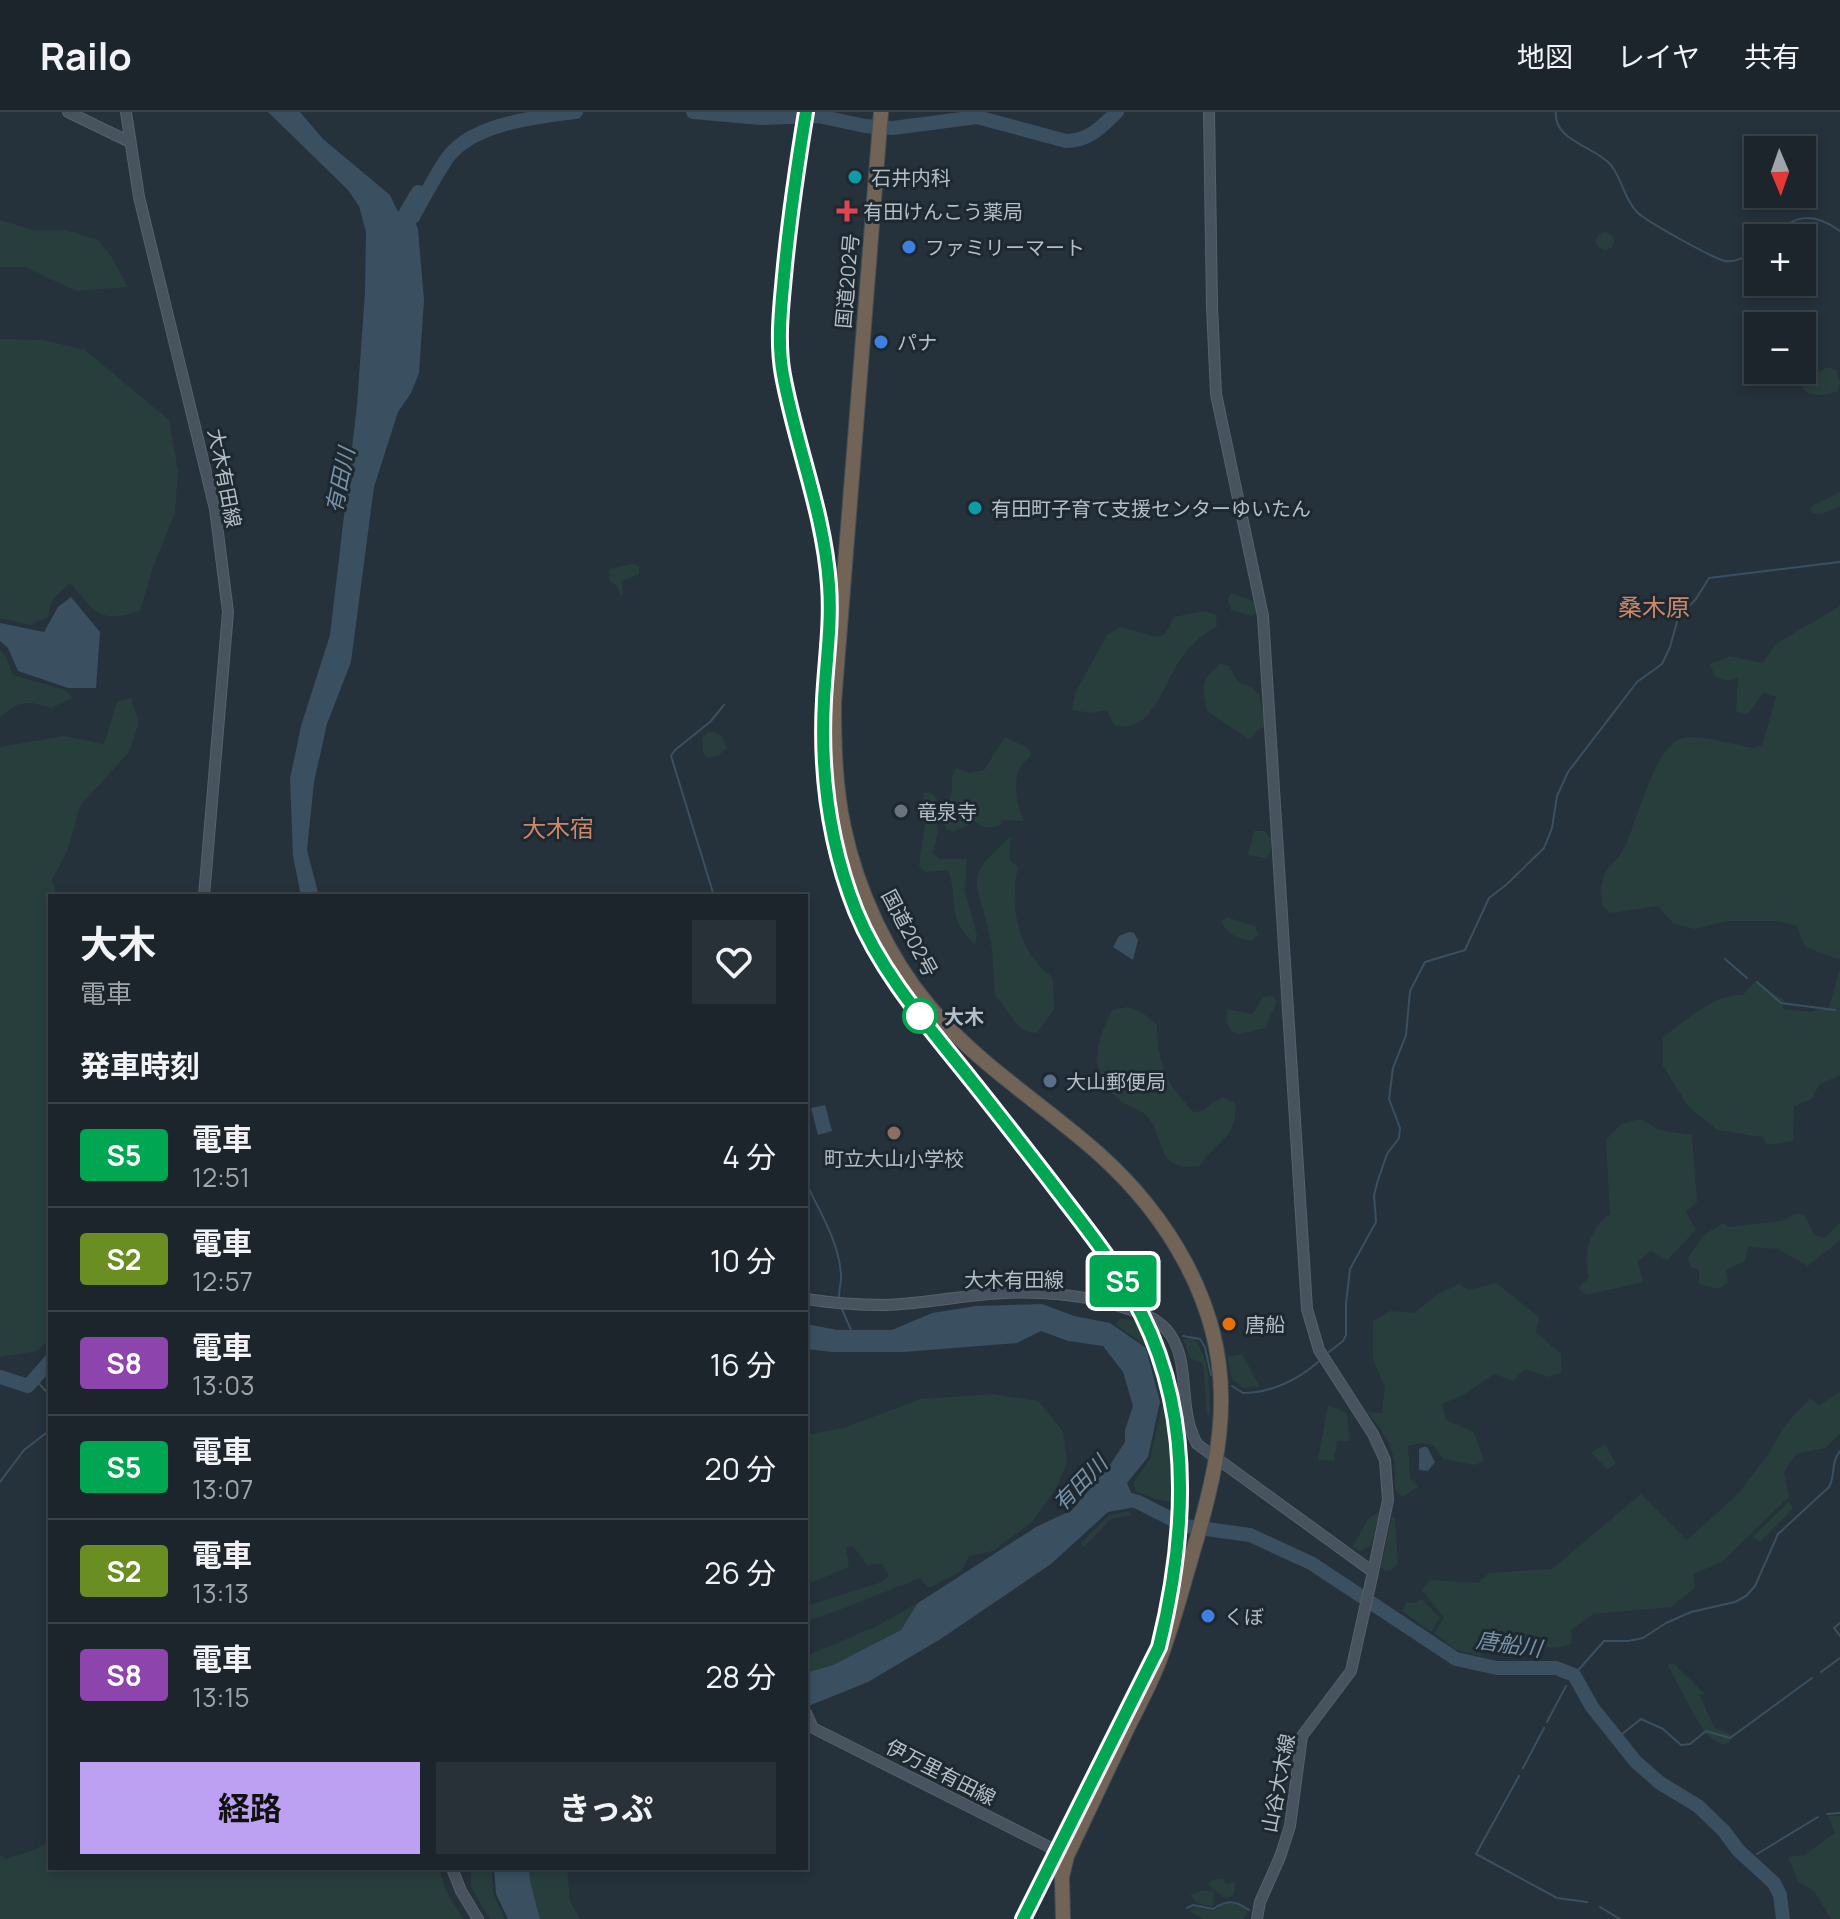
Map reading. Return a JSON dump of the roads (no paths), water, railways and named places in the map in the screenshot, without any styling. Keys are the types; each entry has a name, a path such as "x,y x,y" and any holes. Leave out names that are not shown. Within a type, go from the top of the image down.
{"highway":[{"name":"国道202号","path":"881,113 834,703 834,749 844,828 880,929 926,1003 978,1056 1099,1154 1151,1208 1170,1236 1198,1291 1213,1335 1221,1392 1221,1423 1215,1460 1182,1595 1159,1662 1067,1856 1062,1877 1063,1919"}],"main road":[{"path":"68,112 130,142"},
{"path":"126,112 130,142"},
{"name":"山谷大木線","path":"1209,112 1216,394 1263,616 1305,1297 1319,1350 1373,1434 1385,1460 1388,1500 1351,1671 1302,1736 1290,1826 1260,1902 1257,1919"},
{"name":"大木有田線","path":"130,142 139,197 215,509 228,612 204,894"},
{"name":"大木有田線","path":"808,1299 886,1305 993,1293 1044,1294 1118,1305 1150,1316 1165,1327 1182,1361 1188,1429 1197,1444 1215,1460"},
{"path":"1215,1460 1373,1572"},
{"name":"伊万里有田線","path":"808,1718 813,1728 1067,1856"},
{"path":"453,1870 478,1919"}],"water":[{"path":"268,112 300,112 323,139 390,195 402,220 413,217 418,229 424,300 419,373 411,393 398,412 374,487 351,662 327,724 314,782 307,850 318,894 301,894 293,856 290,779 301,726 330,635 357,405 365,292 366,232 359,206 348,190"},
{"path":"71,597 100,632 96,688 68,688 18,671 8,648 0,641 0,623 44,632 58,607"},
{"path":"1134,933 1138,940 1133,960 1113,947 1119,936"},
{"path":"825,1105 832,1131 818,1135 811,1108"},
{"path":"1042,1304 1074,1316 1110,1323 1146,1348 1160,1402 1148,1457 1127,1483 1132,1495 1130,1508 1108,1512 1051,1564 939,1640 868,1682 808,1706 808,1672 833,1665 901,1630 918,1603 1036,1527 1072,1510 1125,1442 1125,1430 1133,1406 1123,1372 1103,1346 1068,1341 1041,1331 1017,1343 904,1352 808,1349 808,1324 837,1330 892,1330 932,1313 976,1306"},
{"path":"1427,1447 1435,1462 1428,1471 1419,1470 1419,1449"},
{"path":"494,1870 529,1870 540,1919 508,1919 496,1894"}],"waterway":[{"path":"397,236 402,219 418,192 413,217 448,157 473,136 507,124 576,112"},
{"path":"693,112 761,118 818,116 865,126 893,128 977,117 1066,141 1088,136 1117,112"},
{"path":"1556,112 1557,122 1568,137 1611,165 1630,202 1644,218 1725,261 1744,257"},
{"path":"1788,224 1811,218 1840,231"},
{"path":"1329,1352 1346,1335 1350,1269 1376,1222 1374,1195 1378,1180 1387,1154 1399,1138 1400,1128 1389,1099 1393,1068 1406,1035 1410,991 1425,962 1465,950 1489,898 1544,848 1552,828 1557,796 1568,772 1637,682 1662,664 1678,618 1696,599 1709,578 1840,562"},
{"path":"713,894 671,756 710,722 724,705"},
{"path":"1725,959 1747,978"},
{"path":"1757,982 1781,1003 1835,1010"},
{"path":"808,1187 837,1251 841,1275 840,1300"},
{"path":"841,1307 851,1330"},
{"path":"1183,1336 1200,1339 1205,1347 1211,1375"},
{"path":"1232,1386 1243,1393 1273,1388 1293,1380 1318,1362"},
{"path":"0,1377 28,1386 48,1363"},
{"path":"35,1379 48,1394"},
{"path":"0,1482 24,1450 48,1432"},
{"path":"1574,1675 1604,1641 1643,1638 1691,1612 1735,1602 1746,1596 1755,1586 1778,1534 1829,1487 1840,1451"},
{"name":"唐船川","path":"1115,1496 1138,1502 1185,1526 1250,1535 1311,1563 1456,1659 1497,1668 1556,1668 1574,1675 1592,1707 1636,1762 1660,1783 1698,1806 1724,1831 1738,1850 1774,1883 1780,1895 1783,1919"},
{"path":"1840,1623 1834,1628 1840,1636"},
{"path":"1821,1672 1840,1658"},
{"path":"1616,1735 1641,1719 1663,1729 1681,1745 1690,1744 1706,1731 1730,1738 1812,1678"},
{"path":"1547,1722 1566,1686"},
{"path":"1523,1768 1544,1728"},
{"path":"1519,1776 1476,1854 1557,1898 1587,1902"},
{"path":"1827,1814 1840,1813"},
{"path":"1757,1854 1818,1817"},
{"path":"1187,1908 1193,1905 1213,1909 1231,1902 1249,1910"},
{"path":"1600,1907 1620,1919"}],"railway":[{"path":"806,112 786,255 780,351 826,558 830,614 823,727 825,781 839,860 868,935 894,979 1089,1233 1134,1298 1159,1355 1171,1395 1177,1437 1179,1521 1175,1563 1159,1647 1023,1919"}],"train":[{"name":"S5","path":"806,112 791,200 780,332 782,373 817,500 825,541 830,612 823,768 828,812 838,856 857,913 886,967 920,1016 1077,1216 1132,1296 1167,1380 1180,1455 1178,1540 1170,1602 1159,1647 1023,1919"}],"place":[{"name":"石井内科","path":"855,177"},
{"name":"有田けんこう薬局","path":"847,211"},
{"name":"ファミリーマート","path":"909,247"},
{"name":"パナ","path":"881,342"},
{"name":"有田町子育て支援センターゆいたん","path":"975,508"},
{"name":"竜泉寺","path":"901,811"},
{"name":"大木","path":"920,1016"},
{"name":"大山郵便局","path":"1050,1081"},
{"name":"町立大山小学校","path":"894,1133"},
{"name":"唐船","path":"1229,1324"},
{"name":"くぼ","path":"1208,1616"}],"district":[{"name":"桑木原","path":"1654,606"},
{"name":"大木宿","path":"558,827"}],"water label":[{"name":"有田川","path":"340,480"},
{"name":"有田川","path":"1080,1483"}]}
